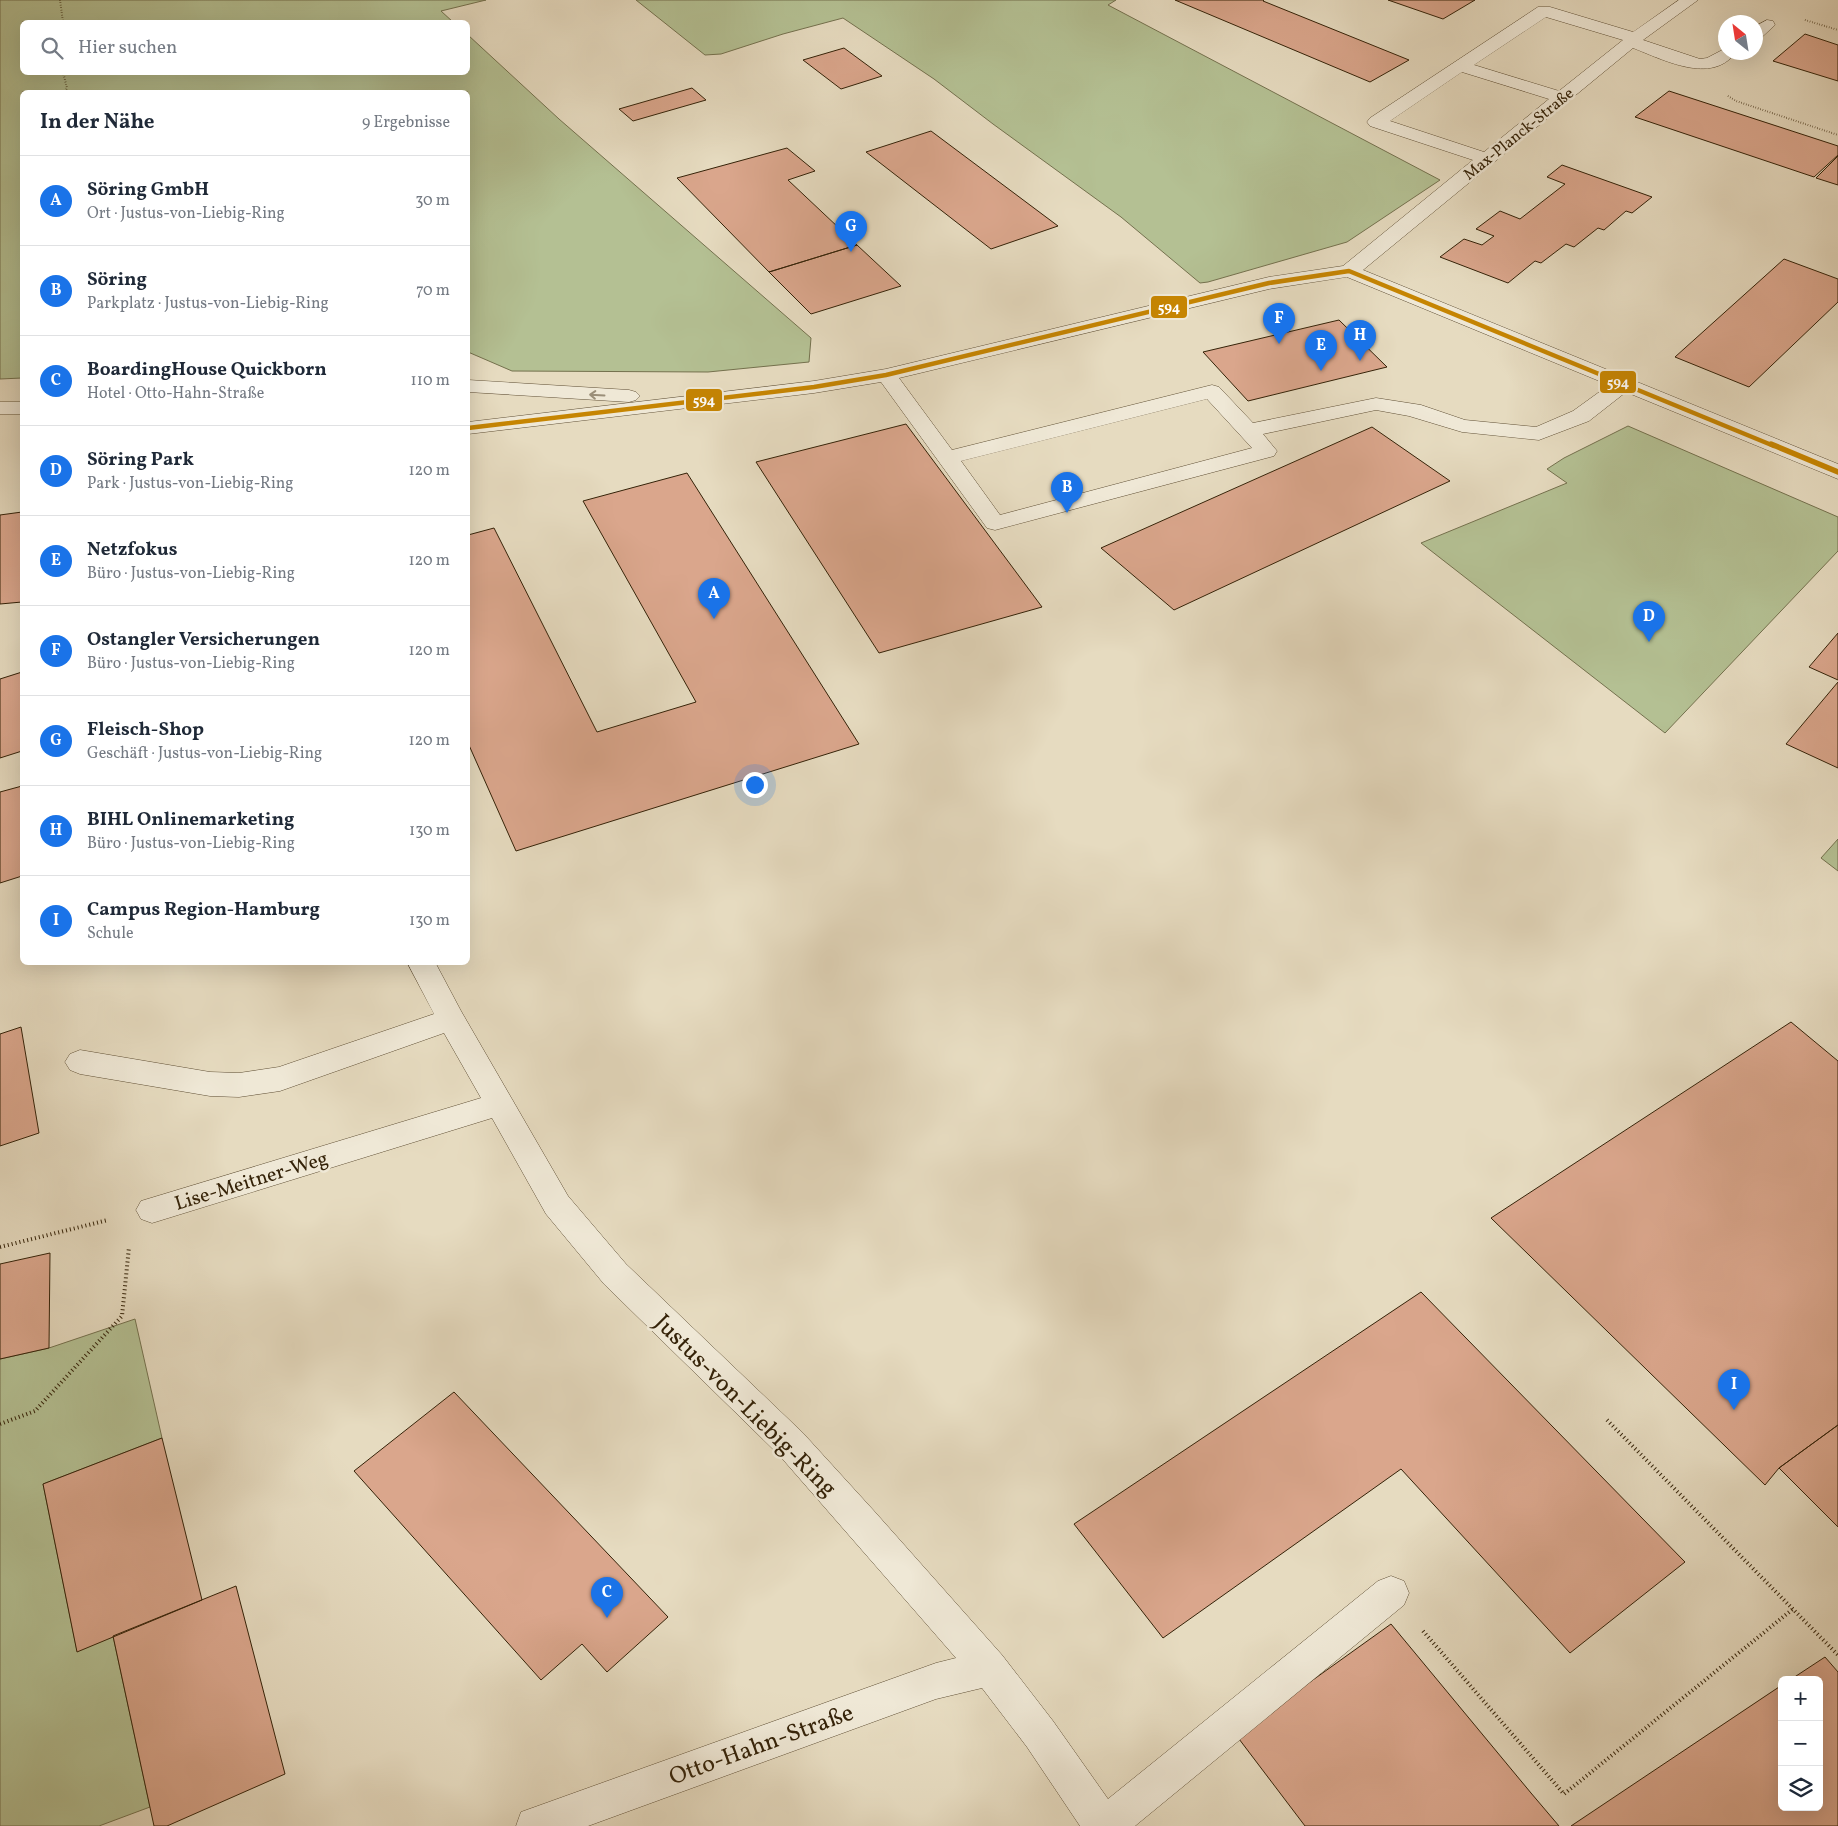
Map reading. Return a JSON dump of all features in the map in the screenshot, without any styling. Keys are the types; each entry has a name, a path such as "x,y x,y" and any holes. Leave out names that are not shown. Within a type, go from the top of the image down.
{"street":[{"path":"1487,159 1376,122 1558,0"},
{"name":"Max-Planck-Straße","path":"1349,271 1633,40 1690,0"},
{"path":"1544,11 1694,62 1706,64 1718,60"},
{"path":"1460,66 1562,98"},
{"path":"470,428 814,387 886,375 1269,283 1349,271 1838,472"},
{"path":"886,375 994,523 1266,451 1212,391 947,458"},
{"path":"1248,431 1376,404 1413,410 1462,426 1539,434 1581,416 1624,384"},
{"path":"470,387 698,400"},
{"path":"0,408 20,408"},
{"name":"Justus-von-Liebig-Ring","path":"423,965 451,1019 557,1205 615,1274 791,1444 863,1524 988,1668 1040,1734 1104,1826"},
{"path":"80,1062 210,1084 238,1085 280,1079 451,1019"},
{"name":"Lise-Meitner-Weg","path":"143,1212 499,1104"},
{"path":"1104,1826 1391,1593"},
{"name":"Otto-Hahn-Straße","path":"535,1826 936,1681 988,1668"}],"path":[{"path":"60,0 63,20"},
{"path":"64,75 66,90"},
{"path":"0,1247 143,1212 122,1316 35,1411 0,1424"},
{"path":"1606,1420 1838,1655"},
{"path":"1391,1593 1564,1794 1793,1609"}],"green space":[{"path":"0,0 486,0 441,11 451,20 20,20 20,75 470,75 470,37 559,119 811,338 809,362 708,372 512,371 470,353 470,90 20,90 20,378 0,379"},
{"path":"636,0 1116,0 1108,5 1440,180 1347,242 1200,283 1121,217 934,79 843,18 783,34 721,54 705,55"},
{"path":"1628,426 1838,517 1838,551 1665,733 1421,543 1567,483 1547,469 1564,458"},
{"path":"1838,839 1838,871 1821,858"},
{"path":"135,1319 162,1438 43,1484 77,1651 113,1636 150,1807 99,1826 0,1826 0,1359 49,1348"}],"building":[{"path":"1175,0 1264,0 1409,60 1370,82"},
{"path":"1388,0 1475,0 1443,19"},
{"path":"1805,34 1838,45 1838,81 1773,61"},
{"path":"844,48 882,76 841,89 803,60"},
{"path":"692,88 706,100 633,121 619,109"},
{"path":"1669,91 1838,146 1838,155 1814,177 1635,117"},
{"path":"931,131 1058,226 991,249 866,152"},
{"path":"787,148 815,171 788,180 857,245 769,272 677,178"},
{"path":"1838,156 1838,185 1816,178"},
{"path":"1562,165 1652,197 1632,213 1626,211 1604,230 1598,228 1574,247 1566,244 1541,263 1535,261 1508,283 1440,257 1464,239 1482,245 1494,236 1476,229 1500,211 1520,219 1565,184 1547,177"},
{"path":"857,245 901,286 811,314 769,272"},
{"path":"1784,259 1838,279 1838,302 1749,387 1675,357"},
{"path":"1339,320 1387,367 1248,401 1203,352"},
{"path":"906,424 1042,607 879,653 756,462"},
{"path":"1372,427 1450,481 1174,610 1101,548"},
{"path":"687,473 859,744 516,851 470,748 470,534 494,528 597,732 696,702 583,501"},
{"path":"20,512 20,602 0,604 0,515"},
{"path":"1838,633 1838,680 1809,667"},
{"path":"20,673 20,752 0,758 0,679"},
{"path":"1838,682 1838,768 1786,744"},
{"path":"20,787 20,877 0,883 0,792"},
{"path":"1791,1022 1838,1061 1838,1425 1779,1468 1765,1485 1491,1218"},
{"path":"21,1027 39,1133 0,1146 0,1034"},
{"path":"50,1253 49,1348 0,1359 0,1264"},
{"path":"1421,1292 1685,1562 1570,1653 1401,1469 1163,1638 1074,1524"},
{"path":"454,1392 668,1617 607,1672 582,1644 541,1680 354,1471"},
{"path":"1838,1425 1838,1527 1779,1468"},
{"path":"162,1438 202,1600 77,1652 43,1484"},
{"path":"236,1586 285,1774 167,1826 154,1826 113,1636"},
{"path":"1391,1624 1559,1826 1305,1826 1236,1735"},
{"path":"1825,1657 1838,1672 1838,1826 1571,1826 1778,1688 1778,1811 1823,1811 1823,1676 1796,1676"}],"transit line":[{"name":"594","path":"470,428 814,387 886,375 1269,283 1349,271 1838,472"}],"place":[{"name":"Fleisch-Shop","path":"851,252"},
{"name":"Ostangler Versicherungen","path":"1279,344"},
{"name":"BIHL Onlinemarketing","path":"1360,361"},
{"name":"Netzfokus","path":"1321,371"},
{"name":"Söring","path":"1067,513"},
{"name":"Söring GmbH","path":"714,619"},
{"name":"Söring Park","path":"1649,642"},
{"name":"Campus Region-Hamburg","path":"1734,1410"},
{"name":"BoardingHouse Quickborn","path":"607,1618"}]}
